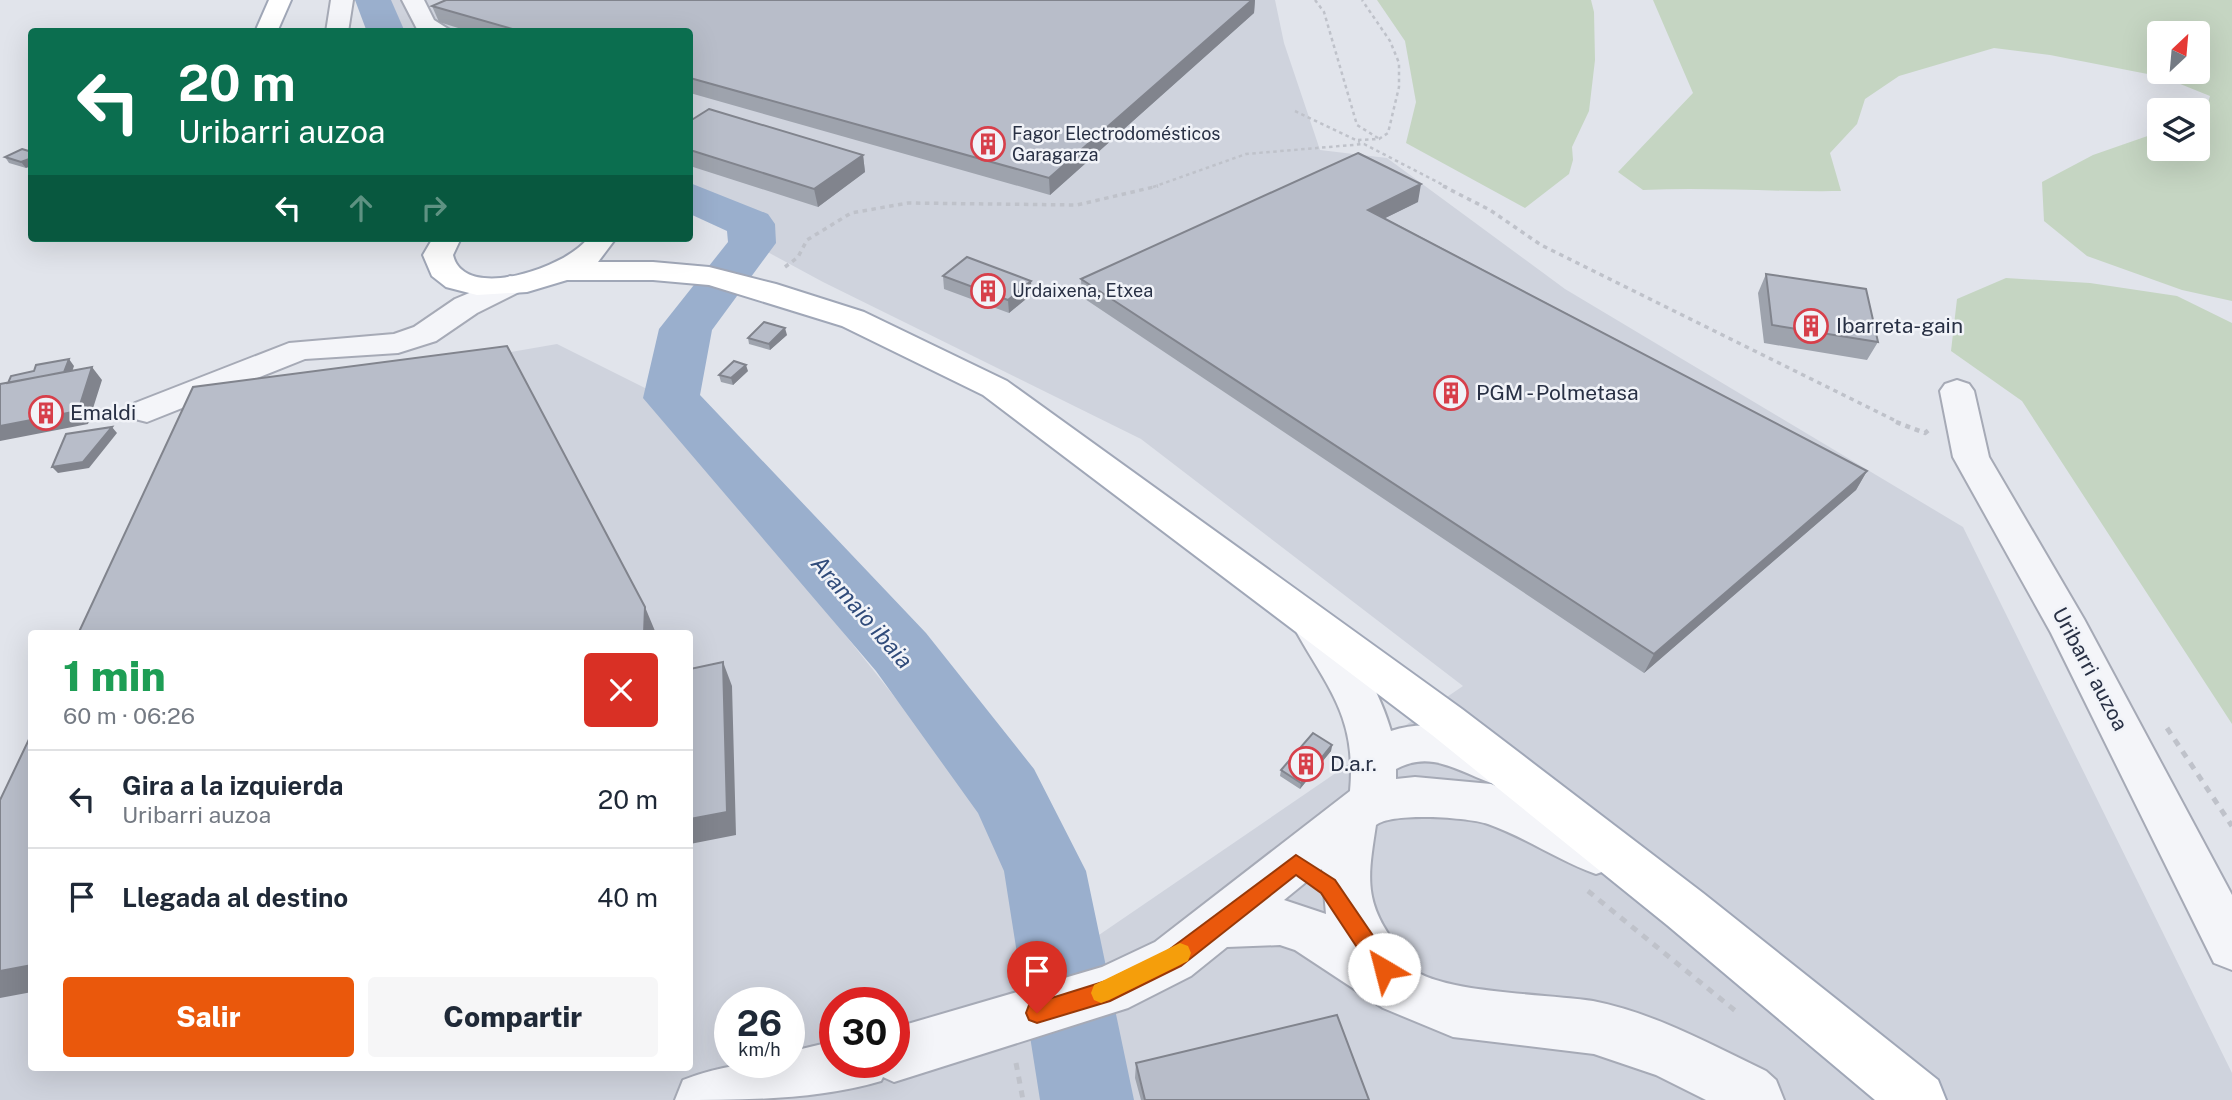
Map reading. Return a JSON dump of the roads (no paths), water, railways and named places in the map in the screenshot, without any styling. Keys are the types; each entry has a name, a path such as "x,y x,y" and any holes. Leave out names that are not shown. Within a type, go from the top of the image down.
{"main road":[{"path":"268,28 280,0"},
{"path":"423,242 491,286 541,279 565,271 586,258 599,242"},
{"path":"630,242 710,276"},
{"path":"565,271 653,271 773,280 995,388 1411,695 1641,875 1918,1100"}],"street":[{"path":"338,28 342,0"},
{"path":"413,0 425,24 434,28"},
{"path":"446,318 457,296 448,259"},
{"path":"147,411 300,350 398,343 425,334 446,318 510,285"},
{"name":"Uribarri auzoa","path":"1947,405 1971,457 2070,630 2232,946"},
{"path":"1308,619 1359,697 1376,793"},
{"path":"1411,695 1427,732 1427,742"},
{"path":"1347,913 1345,870 1376,793 1409,741 1461,748 1523,782"},
{"path":"910,1050 1110,990 1173,959 1296,864 1376,793 1491,804 1641,875"},
{"path":"1296,864 1328,887 1367,948 1401,990"},
{"path":"1218,924 1280,922 1310,932 1401,990 1453,1011 1606,1032 1666,1051 1746,1091 1756,1100"},
{"path":"703,1100 819,1072"}],"waterway":[{"name":"Aramaio ibaia","path":"373,0 373,6 384,28"},
{"name":"Aramaio ibaia","path":"693,198 751,224 752,243 686,329 671,398 901,652 1007,792 1045,871 1087,1100"}],"place":[{"name":"Fagor Electrodomésticos Garagarza","path":"988,144"},
{"name":"Urdaixena, Etxea","path":"988,291"},
{"name":"Ibarreta-gain","path":"1811,326"},
{"name":"PGM - Polmetasa","path":"1451,393"},
{"name":"Emaldi","path":"46,413"},
{"name":"D.a.r.","path":"1306,764"}]}
